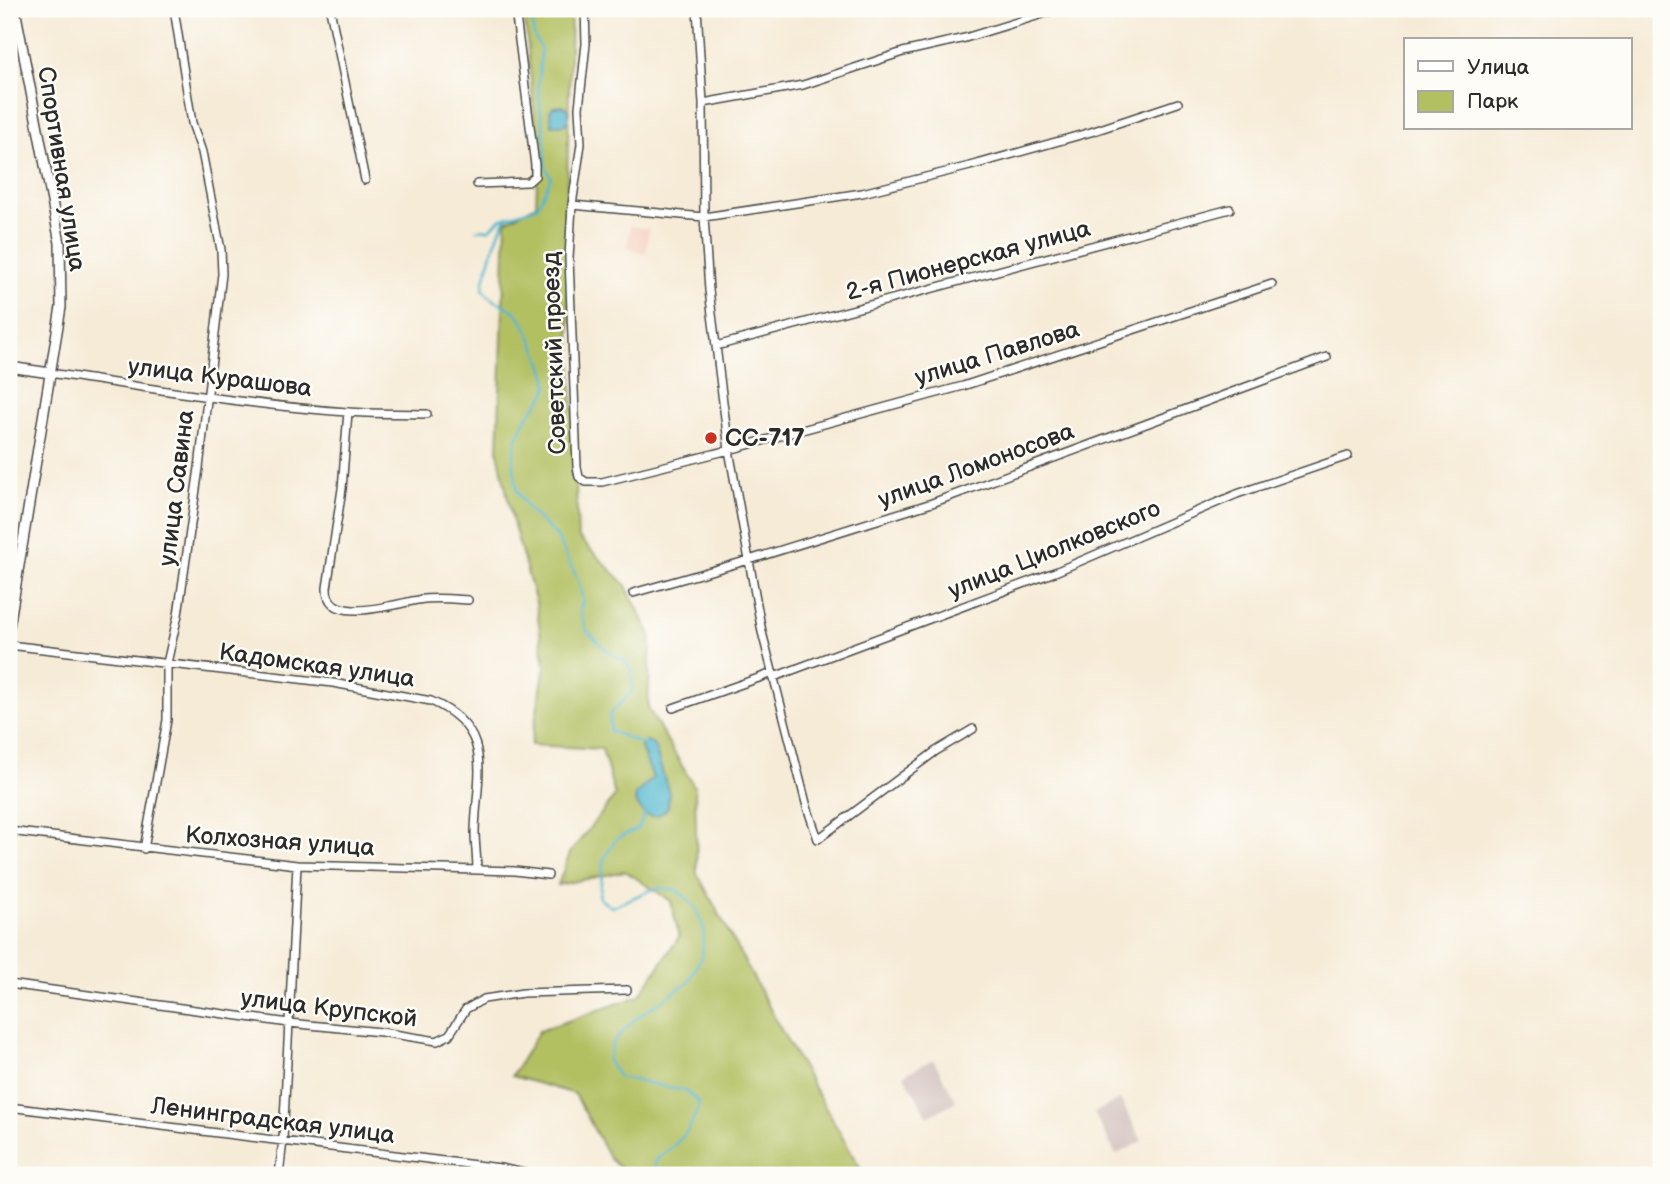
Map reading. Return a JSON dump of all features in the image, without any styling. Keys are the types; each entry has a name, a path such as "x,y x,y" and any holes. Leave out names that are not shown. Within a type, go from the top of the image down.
{"street":[{"name":"Спортивная улица","path":"9,626 61,307 62,274 60,243 15,9"},
{"name":"улица Савина","path":"144,849 167,720 167,663 178,615 221,299 221,250 201,152 192,123 174,9"},
{"path":"330,9 365,180"},
{"path":"477,184 527,182 534,176 535,165 515,9"},
{"path":"584,9 586,44 579,108 580,144 572,205 704,217 862,193 1091,132 1178,103"},
{"path":"697,9 703,103 704,217 716,346 730,450 762,632 807,807 818,839 936,751 973,729"},
{"path":"703,103 803,85 903,52 965,38 1059,9"},
{"name":"Советский проезд","path":"572,205 569,287 579,477 586,482 602,482 730,450"},
{"name":"2-я Пионерская улица","path":"716,346 1230,209"},
{"name":"улица Павлова","path":"730,450 963,386 1272,284"},
{"name":"улица Ломоносова","path":"633,593 932,503 1327,357"},
{"name":"улица Курашова","path":"9,367 207,397 348,412 427,414"},
{"path":"348,412 342,489 327,588 331,603 345,610 384,607 419,599 468,600"},
{"name":"улица Циолковского","path":"673,708 774,675 1055,572 1237,494 1348,456"},
{"name":"Кадомская улица","path":"9,645 333,683 431,701 449,710 469,729 478,759 481,776 475,831 477,870"},
{"name":"Колхозная улица","path":"9,831 297,866 514,871 548,875"},
{"path":"279,1175 297,866"},
{"name":"улица Крупской","path":"9,984 437,1041 449,1035 466,1009 484,999 523,993 628,990"},
{"name":"Ленинградская улица","path":"9,1107 500,1168 533,1175"}],"shaded area":[{"path":"630,226 649,229 646,254 627,247"},
{"path":"933,1059 956,1101 928,1117 904,1075"},
{"path":"1120,1099 1142,1141 1116,1155 1094,1113"}],"green space":[{"path":"524,9 571,9 566,232 578,537 625,584 651,635 648,708 695,788 697,873 785,1037 864,1175 628,1175 610,1159 575,1094 512,1076 539,1031 639,996 679,937 671,901 625,871 558,885 570,853 615,796 602,749 531,745 545,666 536,603 513,522 498,452 506,221 536,205 538,155"}],"water":[{"path":"564,106 569,111 568,122 552,125 550,111 553,107"},
{"path":"646,741 652,743 655,748 669,793 668,807 654,816 644,814 635,801 636,794 653,778 641,748"}],"waterway":[{"path":"476,230 490,229 500,219 537,207 551,178 545,165 538,89 541,49 534,36 531,9"},
{"path":"507,218 492,252 483,289 489,297 519,316 535,345 548,385 546,393 528,416 517,438 513,460 517,491 528,509 557,537 578,580 583,601 580,610 586,630 610,653 625,661 632,671 632,691 610,714 610,731 645,745"},
{"path":"645,813 638,829 616,839 604,859 599,898 611,907 656,888 677,890 695,906 704,929 702,956 688,983 635,1019 613,1042 608,1061 619,1077 686,1091 699,1103 684,1136 656,1160 654,1175"}],"place":[{"name":"СС-717","path":"711,438"}]}
